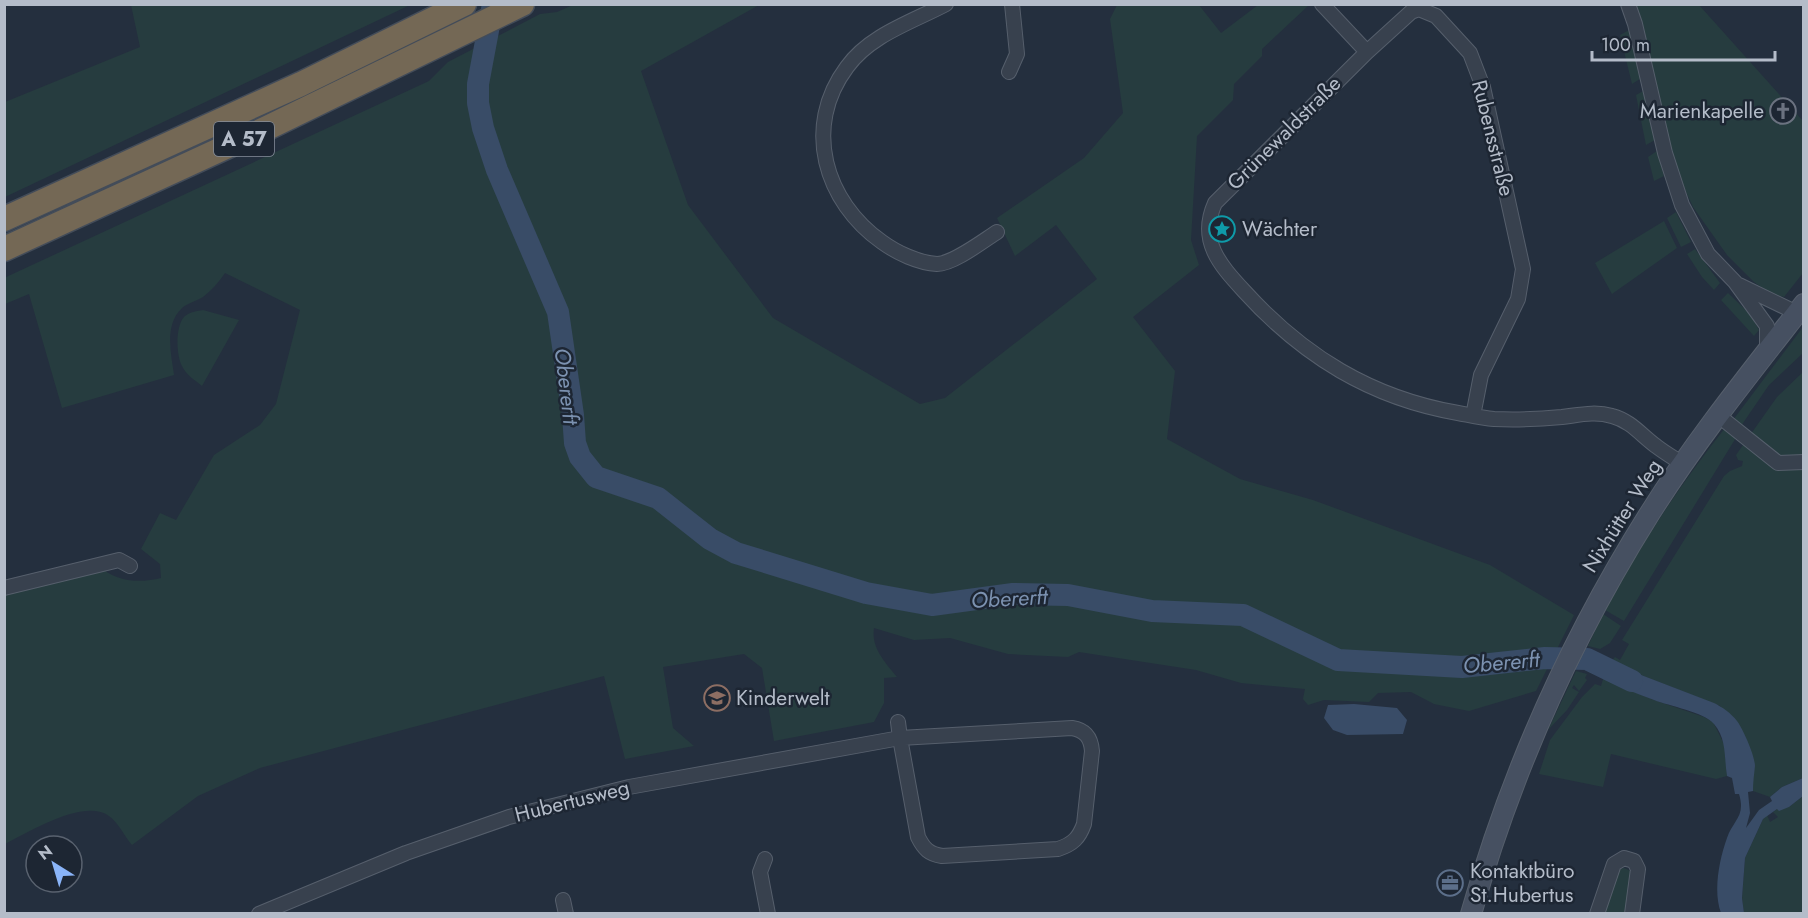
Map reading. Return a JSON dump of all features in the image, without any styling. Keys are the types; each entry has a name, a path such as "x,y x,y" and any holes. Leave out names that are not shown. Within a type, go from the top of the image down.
{"highway":[{"name":"A 57","path":"4,219 301,84 464,4"},
{"name":"A 57","path":"4,249 265,129 522,4"}],"main road":[{"name":"Nixhütter Weg","path":"1471,914 1490,852 1518,775 1558,680 1616,570 1683,464 1800,308"}],"street":[{"path":"946,4 877,39 848,66 833,90 824,120 826,159 834,186 848,210 870,234 909,256 927,262 947,262 997,232"},
{"path":"1009,72 1017,54 1012,4"},
{"path":"1322,4 1366,52"},
{"path":"1628,4 1635,24 1671,177 1700,240 1767,326 1767,352"},
{"name":"Rubensstraße","path":"1366,52 1411,12 1419,9 1427,11 1436,16 1470,53 1483,87 1523,269 1518,299 1481,375 1473,416"},
{"name":"Grünewaldstraße","path":"1366,52 1215,203 1209,221 1212,247 1216,256 1262,311 1313,355 1338,371 1404,400 1432,409 1473,416 1492,419 1536,419 1588,413 1604,414 1628,422 1655,445 1683,464"},
{"path":"1735,282 1800,308"},
{"path":"1719,416 1778,463 1803,462"},
{"path":"4,588 119,560 130,566"},
{"name":"Hubertusweg","path":"259,914 406,853 509,817 555,804 641,784 900,738 1080,729 1091,742 1092,751 1084,824 1080,834 1069,846 1059,849 942,856 931,854 923,848 918,837 900,738 898,722"},
{"path":"1597,914 1614,864 1624,858 1634,861 1638,869 1632,914"},
{"path":"765,859 760,872 768,914"}],"green space":[{"path":"131,4 410,5 5,197 5,102 140,47"},
{"path":"573,5 759,5 641,71 688,205 773,318 920,404 945,398 1097,279 1056,225 1015,256 997,218 1084,158 1123,113 1110,19 1117,5 1199,5 1221,33 1258,5 1309,5 1262,49 1262,56 1234,84 1233,100 1197,136 1191,240 1199,265 1133,317 1175,371 1167,439 1240,479 1313,500 1490,565 1574,615 1536,691 1469,711 1434,704 1411,692 1378,693 1369,702 1324,700 1308,705 1303,699 1305,689 1241,683 1196,670 1079,652 1068,657 1008,654 950,638 914,640 874,628 877,648 897,677 884,678 884,703 874,722 774,741 762,668 744,654 663,667 673,728 694,746 625,759 604,676 260,768 198,796 132,845 109,816 86,811 42,825 5,844 5,594 104,570 117,577 131,580 146,581 161,578 160,564 141,549 160,513 176,520 214,455 260,425 276,404 300,310 225,273 203,297 184,306 176,315 170,340 174,375 62,408 29,294 5,304 4,278 429,81 448,62 540,14 557,12"},
{"path":"1635,5 1699,5 1803,121 1803,273 1784,297 1771,294 1754,282 1727,255 1693,207 1673,164 1641,19"},
{"path":"1631,29 1643,77 1632,84 1620,35"},
{"path":"1645,90 1655,140 1646,145 1636,95"},
{"path":"1657,151 1664,176 1654,181 1648,157"},
{"path":"1676,212 1691,242 1681,247 1667,218"},
{"path":"1664,221 1677,248 1612,294 1595,263"},
{"path":"1695,249 1720,283 1714,290 1702,277 1687,254"},
{"path":"1728,293 1750,314 1759,330 1754,336 1721,300"},
{"path":"203,310 239,320 202,386 188,375 182,366 178,340 179,326 185,316"},
{"path":"1803,327 1803,353 1769,385 1741,426 1733,420"},
{"path":"1803,372 1803,778 1782,787 1770,797 1753,791 1752,774 1755,766 1720,706 1610,663 1615,657 1620,660 1629,644 1622,640 1724,476 1742,466 1743,461 1738,460 1736,455 1777,397"},
{"path":"1725,428 1737,436 1624,621 1605,610 1661,516"},
{"path":"1603,614 1621,626 1610,643 1600,649 1588,646"},
{"path":"1576,671 1587,674 1585,678 1587,680 1579,691 1574,685 1572,688 1579,692 1567,710 1548,730"},
{"path":"1603,679 1713,722 1725,746 1727,776 1716,779 1611,754 1603,787 1539,774 1550,740 1582,697 1595,684 1601,686"},
{"path":"1803,796 1803,913 1744,914 1742,898 1745,858 1763,819 1767,815 1770,822 1778,817 1773,812 1778,808 1789,807"},
{"path":"1624,868 1631,871 1633,876 1627,913 1602,914 1617,873"}],"water":[{"path":"1610,663 1714,703 1735,718 1748,743 1755,766 1753,791 1748,792 1750,813 1746,828 1759,810 1772,801 1770,797 1782,787 1803,778 1803,796 1789,807 1779,811 1777,809 1763,819 1745,858 1742,898 1744,913 1721,913 1717,896 1722,856 1727,838 1741,808 1739,794 1735,794 1732,778 1727,776 1723,742 1718,730 1703,716 1648,698 1603,679 1601,674"},
{"path":"1354,704 1397,708 1407,720 1403,734 1347,735 1333,730 1324,718 1328,705"}],"waterway":[{"name":"Obererft","path":"493,4 478,84 478,103 483,128 497,170 558,312 575,443 580,457 596,477 658,498 710,539 736,553 866,593 932,605 1013,594 1068,595 1152,611 1243,615 1338,660 1462,667 1545,658 1587,659 1632,681"}],"place":[{"name":"Marienkapelle","path":"1783,111"},
{"name":"Wächter","path":"1222,229"},
{"name":"Kinderwelt","path":"717,698"},
{"name":"Kontaktbüro St.Hubertus","path":"1450,883"}]}
